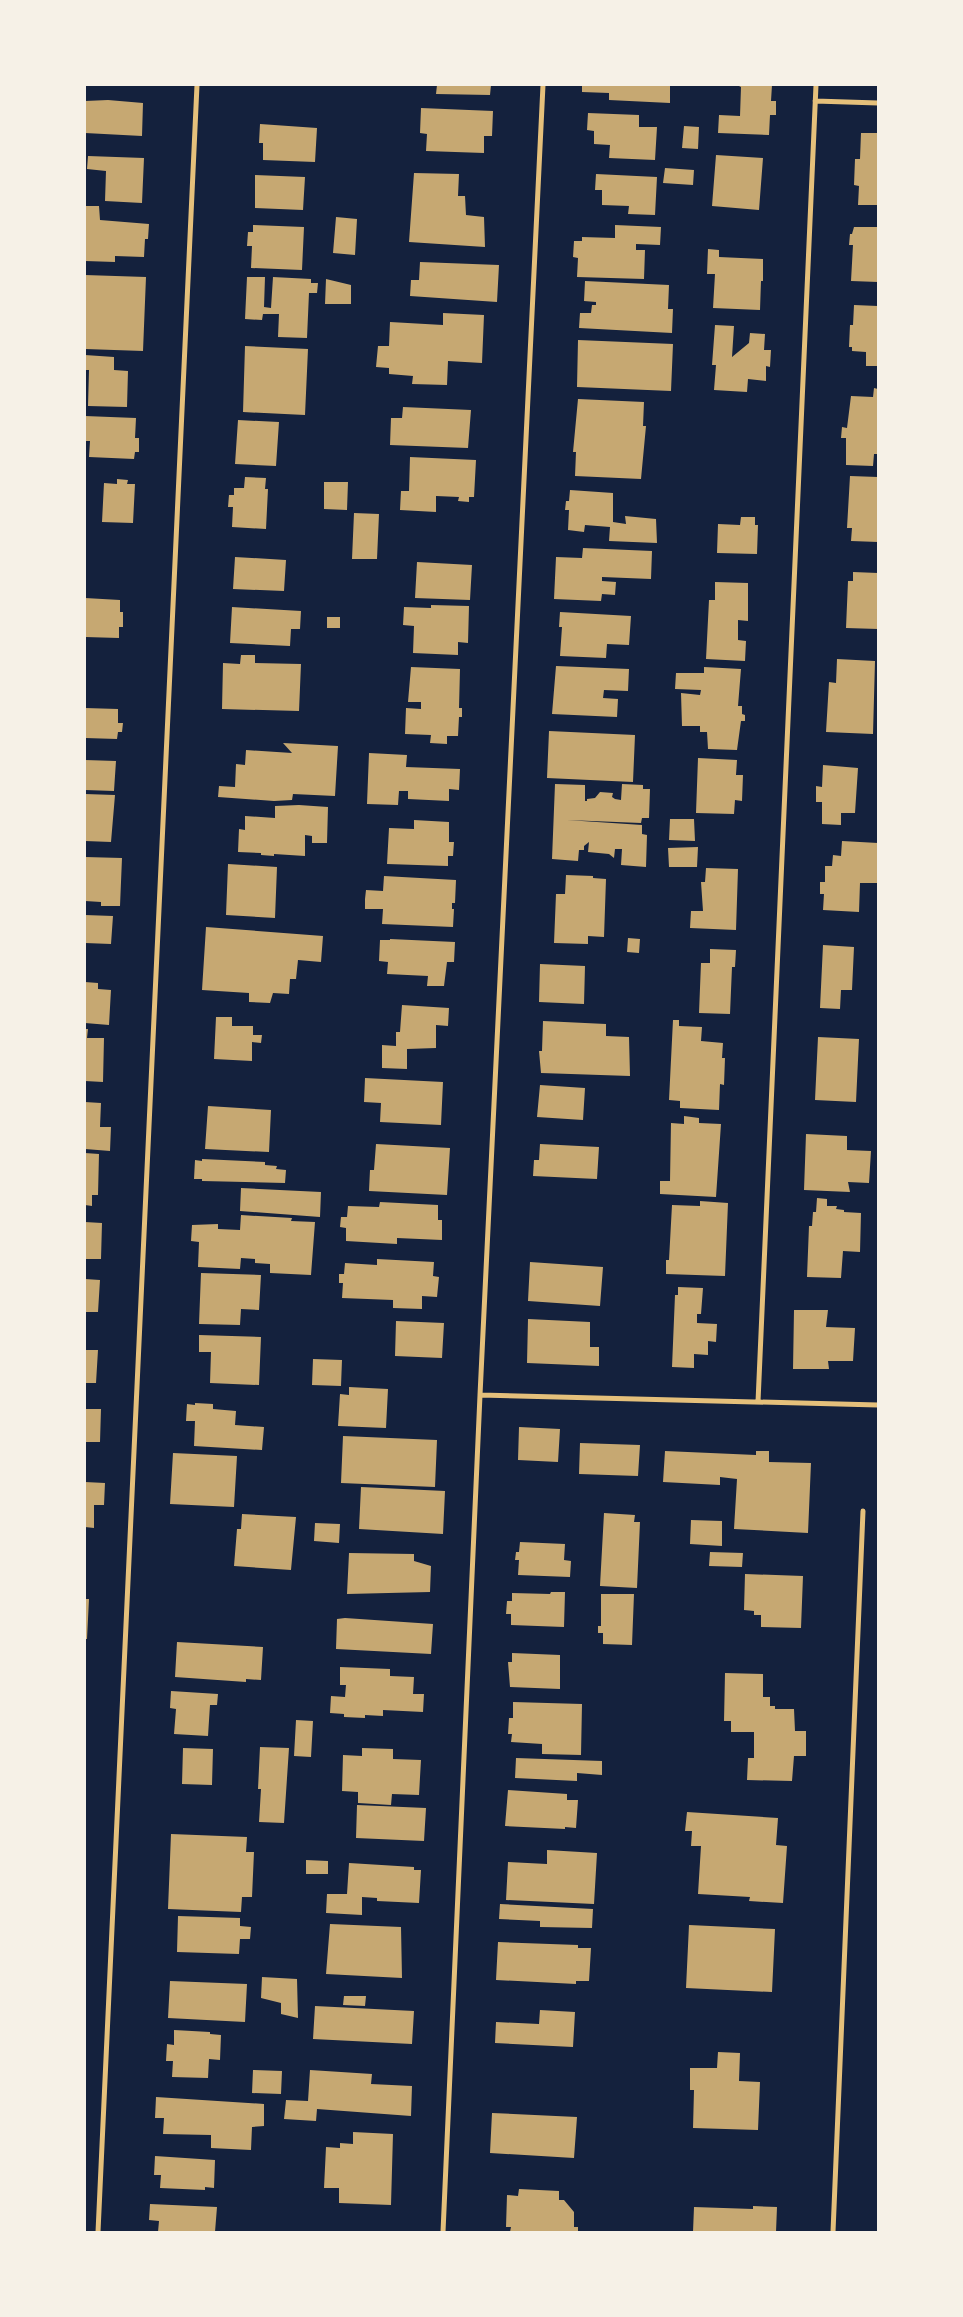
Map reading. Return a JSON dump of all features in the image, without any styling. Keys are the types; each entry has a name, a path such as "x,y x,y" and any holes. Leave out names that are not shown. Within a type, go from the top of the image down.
{"street":[{"path":"98,2232 196,85"},
{"path":"443,2232 480,1395 543,85"},
{"path":"758,1402 816,85"},
{"path":"815,101 878,103"},
{"path":"480,1395 878,1405"},
{"path":"833,2232 863,1511"}],"building":[{"path":"437,85 491,85 490,95 436,94"},
{"path":"582,85 670,85 670,103 609,100 609,93 582,92"},
{"path":"737,85 772,85 771,101 776,101 776,115 770,115 769,135 718,133 719,115 740,116 741,87"},
{"path":"108,100 143,103 142,136 85,133 85,101"},
{"path":"421,108 493,111 492,136 484,136 484,153 426,151 427,134 420,133"},
{"path":"588,113 639,115 639,127 657,127 655,160 609,158 610,145 594,144 594,131 587,130"},
{"path":"260,124 317,128 315,162 263,160 263,143 259,143"},
{"path":"684,126 699,127 698,149 682,148"},
{"path":"861,133 878,133 878,205 858,205 859,186 854,185 855,159 860,159"},
{"path":"716,155 763,158 759,210 712,206"},
{"path":"88,156 144,158 142,203 105,201 106,171 87,169"},
{"path":"665,168 694,170 693,185 663,183"},
{"path":"414,173 459,174 458,196 465,196 466,215 484,217 485,247 409,242"},
{"path":"596,174 657,177 655,215 628,214 629,206 602,205 602,190 595,190"},
{"path":"255,175 305,177 303,210 255,208"},
{"path":"85,206 99,206 100,220 149,224 148,239 145,239 144,257 115,256 115,262 85,261"},
{"path":"336,217 357,219 355,255 333,253"},
{"path":"253,225 304,227 302,270 251,268 252,246 247,246 248,232 253,232"},
{"path":"615,225 661,227 660,245 636,244 636,250 645,250 644,279 577,277 578,258 573,257 574,241 582,241 582,237 615,238"},
{"path":"854,227 878,227 878,282 851,281 853,245 849,245 850,234 852,234"},
{"path":"708,249 719,250 719,257 763,259 760,310 713,308 715,274 707,274"},
{"path":"420,262 499,265 497,302 410,296 411,280 419,280"},
{"path":"85,275 146,277 143,351 85,349"},
{"path":"247,277 265,277 264,307 271,308 273,277 311,279 311,283 318,283 317,293 309,293 307,338 278,337 279,314 263,314 262,320 245,319"},
{"path":"326,279 351,285 351,304 325,304"},
{"path":"585,281 669,285 668,309 673,309 672,333 579,328 580,313 591,313 592,305 596,305 596,302 584,301"},
{"path":"854,305 878,306 878,366 866,366 866,352 852,351 852,347 849,347 850,325 853,325"},
{"path":"443,313 484,315 482,363 448,361 447,385 412,384 413,376 389,374 389,368 376,367 378,346 389,346 390,322 443,325"},
{"path":"715,325 734,326 732,357 749,343 750,333 765,334 764,350 771,350 770,367 766,366 766,381 748,379 747,392 714,390 716,365 712,365"},
{"path":"578,340 673,344 671,391 577,387"},
{"path":"245,346 308,349 305,415 243,412"},
{"path":"85,355 114,357 114,370 128,371 127,407 88,406 89,370 85,370"},
{"path":"874,388 878,389 878,454 874,454 873,466 846,465 846,438 841,438 842,427 847,428 851,396 873,397"},
{"path":"578,399 644,402 643,426 646,426 641,479 575,476 576,452 573,452"},
{"path":"403,407 471,410 468,448 390,445 391,418 402,418"},
{"path":"85,416 136,418 135,438 139,438 139,452 135,452 134,459 89,457 90,441 85,441"},
{"path":"238,420 279,422 276,466 235,464"},
{"path":"410,457 476,460 474,497 469,497 469,502 458,501 459,497 436,496 436,512 400,510 401,491 409,491"},
{"path":"850,476 878,477 878,542 851,541 852,528 847,528"},
{"path":"245,477 266,478 265,489 268,489 266,529 232,527 233,507 228,507 229,495 234,495 234,488 244,488"},
{"path":"117,479 128,480 127,484 135,484 133,523 102,522 104,483 117,484"},
{"path":"324,482 348,482 347,510 324,509"},
{"path":"570,490 613,493 613,522 626,524 625,516 656,519 657,543 609,541 610,527 585,525 584,532 568,530 569,510 565,510 566,501 569,501"},
{"path":"354,513 379,514 377,559 352,559"},
{"path":"741,517 755,517 755,525 758,525 757,554 717,553 718,524 740,525"},
{"path":"583,548 652,551 651,579 602,577 602,581 616,582 615,595 602,594 601,601 554,599 556,557 582,558"},
{"path":"235,557 286,560 284,591 233,589"},
{"path":"417,562 472,565 470,600 415,598"},
{"path":"853,572 878,573 878,629 846,628 848,581 853,581"},
{"path":"715,582 748,583 748,621 738,620 738,640 746,641 745,661 706,659 709,600 715,600"},
{"path":"85,598 120,600 120,612 123,612 123,627 119,627 119,638 85,637"},
{"path":"431,605 469,606 468,643 458,642 458,655 413,653 414,626 403,625 404,607 431,608"},
{"path":"232,607 301,611 300,629 291,629 290,646 230,643"},
{"path":"560,612 631,616 629,645 607,644 606,658 560,656 562,627 559,627"},
{"path":"327,617 340,617 340,628 327,628"},
{"path":"241,655 255,655 255,663 301,664 299,711 222,709 223,663 240,664"},
{"path":"837,659 875,661 873,734 826,732 829,682 836,683"},
{"path":"556,666 629,669 628,691 604,690 603,698 618,699 617,717 552,714"},
{"path":"411,667 460,669 459,708 462,708 462,717 459,717 458,736 447,736 447,744 430,743 431,735 405,734 406,708 421,709 421,702 408,702"},
{"path":"704,667 741,669 738,706 742,706 742,714 745,715 745,721 741,721 737,750 708,749 707,732 700,732 700,726 682,726 681,693 700,695 701,690 675,689 676,673 704,673"},
{"path":"85,708 118,709 118,723 123,723 122,732 118,732 117,739 85,738"},
{"path":"549,731 635,735 633,782 547,778"},
{"path":"283,743 338,746 335,796 293,794 292,800 274,801 218,797 219,786 235,787 236,764 245,765 246,750 292,753"},
{"path":"369,753 407,755 406,767 460,769 459,790 449,789 449,801 408,799 408,791 399,791 398,805 367,804"},
{"path":"698,758 737,760 736,775 743,775 742,801 735,800 734,814 696,813"},
{"path":"85,760 116,761 114,791 85,790"},
{"path":"823,765 858,768 855,813 841,813 841,825 822,824 822,802 816,802 816,786 822,787"},
{"path":"555,784 585,785 585,801 595,798 600,792 613,793 612,797 621,800 622,784 643,785 643,789 650,789 649,818 642,818 641,823 567,820 642,825 642,834 647,835 646,867 621,865 622,849 615,849 614,858 609,854 588,852 589,842 584,846 584,850 579,850 578,861 552,859"},
{"path":"85,794 115,795 111,842 85,841"},
{"path":"275,806 328,807 327,843 312,843 312,836 305,835 305,856 274,854 274,856 261,855 261,853 238,852 239,829 245,830 245,816 275,818"},
{"path":"670,819 694,819 695,841 669,840"},
{"path":"414,820 449,822 449,842 454,842 453,856 448,856 448,866 387,864 389,828 414,829"},
{"path":"842,841 878,843 878,883 860,883 859,912 823,910 824,894 820,894 820,882 825,882 825,866 832,866 833,855 841,856"},
{"path":"698,847 697,867 669,867 668,848"},
{"path":"85,857 122,858 120,906 101,906 101,902 85,901"},
{"path":"228,864 277,867 275,918 226,915"},
{"path":"706,868 738,869 736,930 690,928 691,911 703,911 701,882 705,882"},
{"path":"566,875 593,876 593,878 606,879 604,937 588,936 588,944 554,943 556,894 565,894"},
{"path":"384,876 456,880 455,903 452,903 452,909 454,909 453,927 382,924 383,909 365,909 365,899 366,890 383,891"},
{"path":"85,915 113,916 111,944 85,943"},
{"path":"206,927 323,936 321,962 298,960 296,979 290,979 289,994 273,993 270,1003 249,1002 249,993 202,990"},
{"path":"628,938 640,939 639,953 627,952"},
{"path":"380,940 455,942 454,962 447,962 444,986 427,986 428,976 387,974 388,962 379,961"},
{"path":"823,945 854,947 852,990 841,990 840,1009 820,1008"},
{"path":"710,949 736,950 735,967 732,967 730,1014 699,1013 701,963 710,963"},
{"path":"540,964 585,966 584,1004 539,1002"},
{"path":"85,982 98,983 98,989 111,990 109,1025 85,1023"},
{"path":"402,1005 449,1008 448,1026 436,1025 436,1048 407,1049 407,1069 382,1068 382,1045 396,1046 396,1032 400,1032"},
{"path":"216,1017 232,1017 232,1026 253,1026 253,1035 262,1035 261,1043 252,1042 252,1061 214,1059"},
{"path":"673,1020 679,1020 679,1026 702,1027 701,1041 723,1043 722,1058 725,1058 724,1085 720,1084 719,1110 680,1108 680,1101 669,1100"},
{"path":"543,1021 606,1024 606,1036 629,1037 630,1076 541,1073 539,1051 542,1051"},
{"path":"85,1029 88,1029 87,1038 104,1038 103,1082 85,1081"},
{"path":"818,1037 859,1039 856,1102 815,1100"},
{"path":"365,1078 443,1082 441,1125 380,1122 381,1103 364,1102"},
{"path":"540,1085 585,1088 583,1120 537,1117"},
{"path":"85,1102 101,1103 100,1127 111,1127 110,1151 85,1149"},
{"path":"208,1106 271,1110 269,1152 205,1149"},
{"path":"684,1116 699,1118 699,1123 721,1124 716,1197 660,1194 660,1181 670,1181 671,1123 684,1124"},
{"path":"806,1134 847,1136 847,1150 871,1151 869,1183 848,1182 850,1192 804,1190"},
{"path":"376,1144 450,1148 447,1195 369,1191 370,1170 374,1170"},
{"path":"540,1144 599,1147 597,1179 533,1176 534,1160 539,1160"},
{"path":"85,1153 99,1154 98,1195 92,1195 92,1206 85,1205"},
{"path":"202,1159 265,1162 265,1165 277,1166 276,1169 286,1170 285,1183 202,1181 202,1179 194,1179 195,1160 202,1161"},
{"path":"241,1188 321,1192 320,1217 240,1211"},
{"path":"817,1198 827,1199 827,1206 837,1206 836,1209 844,1210 844,1212 861,1213 860,1252 843,1251 841,1278 807,1277 809,1226 812,1226 813,1212 816,1212"},
{"path":"700,1201 728,1203 725,1276 666,1274 666,1260 669,1260 672,1205 700,1206"},
{"path":"380,1202 438,1205 438,1220 442,1220 442,1240 397,1238 397,1244 346,1241 346,1228 340,1227 341,1217 347,1217 348,1206 379,1207"},
{"path":"241,1215 292,1218 291,1221 315,1222 311,1275 270,1273 270,1264 255,1263 255,1259 241,1258 240,1269 198,1267 199,1242 191,1241 192,1225 218,1224 218,1229 240,1230"},
{"path":"85,1222 102,1223 101,1259 85,1259"},
{"path":"377,1259 434,1262 433,1276 439,1277 437,1297 422,1296 422,1309 393,1308 393,1300 342,1298 343,1283 339,1283 339,1274 344,1274 345,1263 377,1265"},
{"path":"530,1262 603,1267 600,1306 528,1301"},
{"path":"201,1273 261,1275 259,1310 241,1309 240,1325 199,1324"},
{"path":"85,1279 100,1280 98,1312 85,1312"},
{"path":"678,1287 703,1288 701,1314 697,1314 697,1323 717,1324 716,1342 708,1341 708,1355 694,1354 694,1368 672,1367 675,1295 678,1295"},
{"path":"794,1310 828,1310 826,1327 855,1328 853,1361 828,1361 829,1369 793,1369"},
{"path":"528,1319 590,1322 590,1347 599,1347 599,1366 527,1363"},
{"path":"396,1321 444,1323 442,1358 395,1356"},
{"path":"199,1335 261,1337 259,1385 210,1383 211,1352 199,1352"},
{"path":"85,1350 98,1350 96,1383 85,1383"},
{"path":"313,1359 342,1360 341,1386 312,1385"},
{"path":"349,1387 388,1389 386,1428 338,1426 340,1394 349,1395"},
{"path":"195,1403 213,1404 213,1409 236,1411 235,1425 264,1427 262,1450 194,1446 195,1421 186,1421 187,1404 195,1405"},
{"path":"85,1409 101,1409 100,1442 85,1442"},
{"path":"519,1427 560,1429 558,1462 518,1460"},
{"path":"343,1436 437,1440 435,1487 341,1483"},
{"path":"580,1443 640,1445 638,1476 579,1474"},
{"path":"665,1451 756,1455 756,1451 769,1451 769,1462 811,1463 808,1533 734,1529 737,1479 720,1477 720,1485 663,1482"},
{"path":"173,1453 237,1456 234,1507 170,1504"},
{"path":"85,1482 105,1483 104,1505 94,1505 94,1528 85,1527"},
{"path":"361,1487 445,1491 443,1534 359,1529"},
{"path":"604,1513 635,1515 634,1522 640,1522 637,1588 600,1586"},
{"path":"242,1514 296,1517 291,1570 234,1566 237,1529 241,1529"},
{"path":"691,1520 722,1521 722,1546 690,1544"},
{"path":"315,1523 340,1524 339,1543 314,1541"},
{"path":"520,1542 565,1544 564,1560 571,1561 570,1577 518,1575 519,1560 515,1560 516,1552 519,1552"},
{"path":"710,1552 743,1553 742,1567 709,1566"},
{"path":"349,1553 414,1554 414,1561 431,1566 430,1592 347,1594"},
{"path":"745,1574 803,1576 801,1628 761,1627 761,1615 754,1615 754,1611 744,1610"},
{"path":"551,1592 565,1592 564,1627 511,1625 511,1614 506,1614 507,1601 512,1601 512,1593 550,1594"},
{"path":"601,1594 634,1594 632,1645 603,1644 603,1633 598,1633 598,1626 601,1626"},
{"path":"85,1599 89,1599 87,1639 85,1639"},
{"path":"337,1619 433,1624 431,1654 336,1649"},
{"path":"177,1642 263,1647 261,1680 246,1679 246,1682 175,1677"},
{"path":"512,1653 560,1655 560,1689 510,1687 508,1662 512,1662"},
{"path":"340,1667 390,1669 390,1676 414,1677 413,1694 424,1694 423,1712 383,1710 383,1716 365,1715 365,1718 344,1717 344,1714 330,1713 331,1696 345,1697 346,1685 340,1685"},
{"path":"725,1673 763,1674 763,1697 770,1697 770,1706 775,1706 775,1709 794,1709 795,1731 806,1731 806,1756 794,1756 792,1781 747,1780 748,1758 754,1758 754,1732 731,1732 731,1721 724,1721"},
{"path":"171,1691 218,1694 217,1705 210,1705 208,1736 174,1734 176,1709 170,1708"},
{"path":"513,1702 582,1704 581,1755 542,1754 542,1744 511,1742 512,1734 508,1734 509,1718 513,1718"},
{"path":"296,1720 313,1721 311,1757 294,1756"},
{"path":"260,1747 289,1748 284,1823 259,1822 261,1789 258,1789"},
{"path":"183,1748 213,1749 212,1785 182,1784"},
{"path":"362,1748 393,1749 393,1759 421,1760 419,1795 392,1794 391,1805 358,1803 358,1792 342,1791 343,1755 362,1756"},
{"path":"516,1758 602,1761 602,1775 577,1773 577,1781 515,1778"},
{"path":"508,1790 567,1794 567,1800 578,1800 576,1828 505,1826"},
{"path":"357,1805 426,1808 424,1841 356,1838"},
{"path":"687,1812 778,1818 776,1845 787,1846 783,1903 749,1901 750,1897 698,1894 701,1846 691,1846 692,1831 685,1831"},
{"path":"171,1834 247,1837 246,1852 254,1852 252,1897 242,1897 241,1912 168,1909"},
{"path":"547,1850 597,1853 594,1904 506,1900 508,1862 547,1864"},
{"path":"306,1860 328,1861 328,1874 306,1874"},
{"path":"349,1863 414,1867 414,1870 421,1870 419,1903 377,1901 377,1898 362,1897 362,1915 326,1913 327,1894 347,1894"},
{"path":"500,1904 593,1909 592,1928 540,1927 540,1921 499,1919"},
{"path":"178,1916 240,1918 240,1926 251,1927 250,1939 240,1939 239,1954 177,1952"},
{"path":"330,1924 401,1927 402,1978 326,1974"},
{"path":"689,1925 775,1929 772,1992 686,1988"},
{"path":"498,1942 578,1945 578,1948 591,1948 589,1981 576,1981 576,1984 496,1980"},
{"path":"262,1977 297,1979 298,2018 281,2014 281,2003 261,1998"},
{"path":"170,1981 247,1984 245,2022 168,2018"},
{"path":"344,1996 366,1996 365,2006 343,2005"},
{"path":"315,2006 414,2011 412,2044 313,2039"},
{"path":"540,2010 575,2012 573,2047 495,2043 496,2022 539,2024"},
{"path":"174,2030 210,2032 210,2034 221,2035 220,2060 209,2059 208,2078 172,2077 173,2061 166,2061 167,2044 174,2045"},
{"path":"718,2052 740,2053 739,2081 760,2082 758,2130 693,2128 694,2090 690,2090 690,2068 717,2068"},
{"path":"253,2070 282,2071 281,2094 252,2093"},
{"path":"310,2070 372,2074 371,2084 412,2086 411,2116 317,2109 316,2121 284,2119 286,2100 308,2101"},
{"path":"156,2097 264,2104 264,2126 252,2127 251,2150 211,2148 211,2135 163,2134 164,2118 155,2118"},
{"path":"492,2113 577,2117 574,2158 490,2153"},
{"path":"353,2132 393,2134 391,2205 339,2203 339,2188 324,2188 326,2147 340,2148 340,2143 353,2144"},
{"path":"155,2156 215,2160 214,2188 205,2187 205,2190 160,2188 161,2175 154,2175"},
{"path":"519,2189 559,2191 559,2200 564,2200 574,2212 574,2227 578,2227 578,2232 510,2232 511,2227 506,2227 507,2195 518,2196"},
{"path":"150,2204 217,2207 215,2232 158,2232 159,2221 149,2220"},
{"path":"753,2206 777,2207 776,2232 693,2232 694,2207 753,2209"}]}
